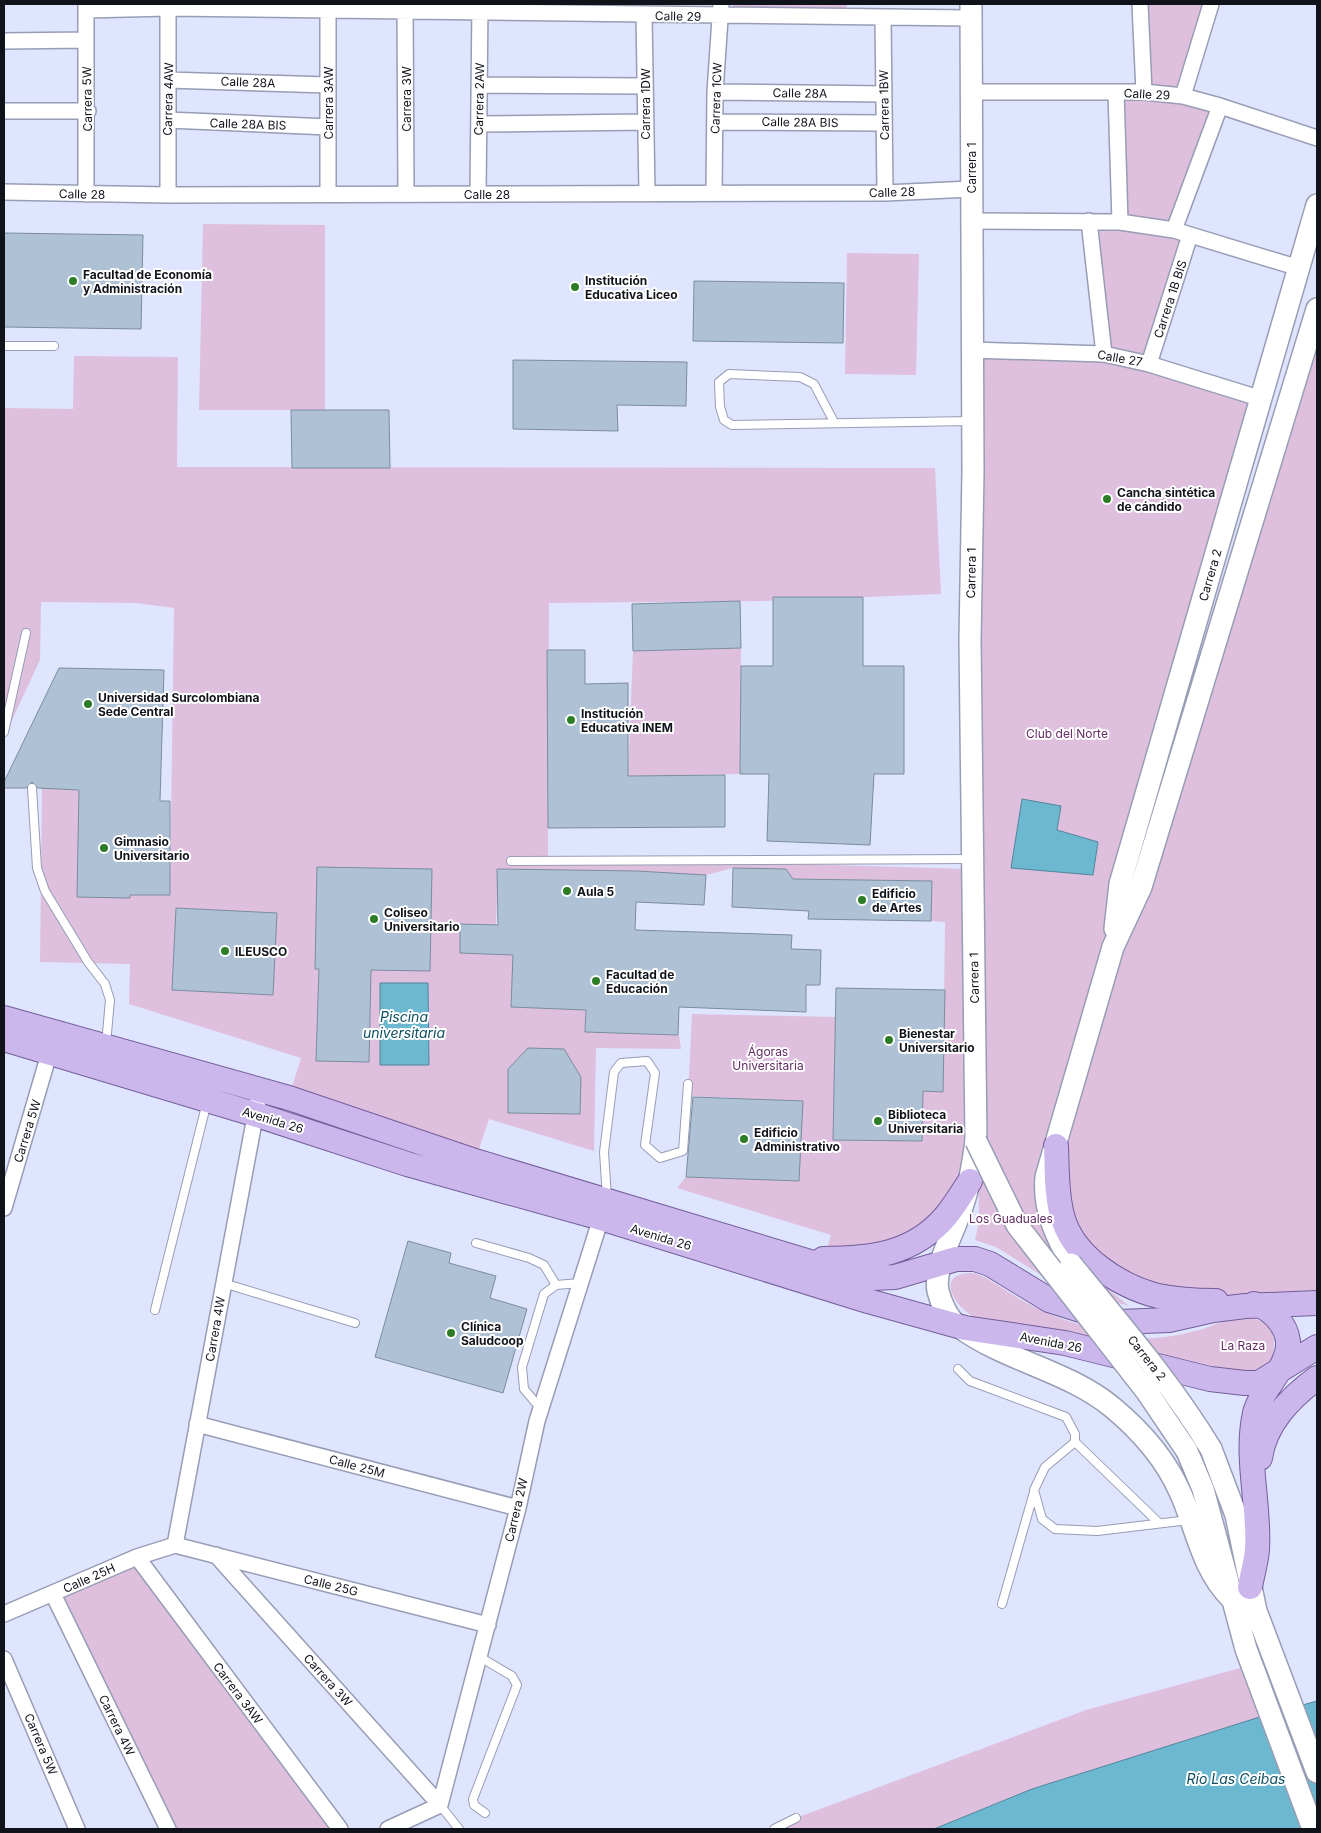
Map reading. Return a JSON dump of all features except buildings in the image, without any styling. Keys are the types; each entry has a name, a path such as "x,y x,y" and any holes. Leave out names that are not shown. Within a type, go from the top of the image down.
{"main road":[{"name":"Carrera 1","path":"958,1326 948,1316 938,1290 941,1264 970,1181 976,1141 970,640 973,421 970,221 970,11"},
{"name":"Carrera 2","path":"1113,947 1120,884 1317,205"},
{"name":"Carrera 2","path":"1313,1829 1246,1649 1240,1592 1236,1515 1211,1449 1165,1381 1071,1264 1047,1212 1044,1194 1046,1177 1113,947 1141,887 1317,309"},
{"name":"Avenida 26","path":"4,1018 207,1100 408,1164 604,1210 852,1275 872,1278 895,1277 956,1259 975,1259 990,1264 1049,1300 1120,1322 1169,1320 1213,1310 1317,1303"},
{"name":"Avenida 26","path":"4,1039 50,1054 103,1058 260,1090 877,1304 958,1326 1065,1343 1210,1378 1244,1383 1259,1383 1275,1375 1317,1347"},
{"name":"Carrera 2","path":"976,1141 1017,1225 1147,1392 1187,1450 1240,1592 1256,1611 1317,1772"},
{"path":"958,1326 990,1344 1085,1388 1111,1406 1140,1431 1160,1456 1181,1493 1218,1585 1240,1592 1257,1550 1253,1455 1255,1412 1284,1359 1288,1340 1280,1322 1261,1306 1240,1302 1191,1301 1159,1296 1135,1288 1103,1269 1075,1244 1062,1216 1056,1146"},
{"path":"796,1259 849,1259 896,1252 926,1234 946,1216 970,1181"},
{"path":"1254,1504 1265,1438 1283,1408 1317,1378"}],"street":[{"path":"1140,4 1144,92"},
{"path":"1183,96 1211,4"},
{"name":"Carrera 4AW","path":"168,6 168,195"},
{"name":"Calle 29","path":"86,7 231,7 328,12 405,8 480,8 548,9 644,15 721,10 884,17 970,11"},
{"name":"Carrera 5W","path":"86,7 88,111 86,194"},
{"name":"Carrera 3W","path":"405,8 406,194"},
{"name":"Carrera 2AW","path":"478,194 480,8"},
{"name":"Carrera 1CW","path":"714,193 715,92 721,10"},
{"name":"Carrera 3AW","path":"328,12 328,194"},
{"name":"Carrera 1DW","path":"644,15 646,193"},
{"name":"Carrera 1BW","path":"884,17 885,193"},
{"path":"4,41 86,40"},
{"name":"Calle 28A","path":"168,80 328,85"},
{"path":"479,85 645,86"},
{"name":"Calle 28A","path":"715,92 884,94"},
{"name":"Calle 29","path":"971,92 1144,92 1183,96 1220,106 1317,138"},
{"path":"1116,92 1120,222"},
{"path":"1174,230 1220,106"},
{"path":"4,111 88,111"},
{"name":"Calle 28A BIS","path":"168,120 328,127"},
{"path":"479,124 645,122"},
{"name":"Calle 28A BIS","path":"715,122 884,123"},
{"name":"Calle 28","path":"4,192 168,195 885,193 971,189"},
{"path":"970,221 1120,222 1174,230 1299,268"},
{"path":"1089,221 1104,354"},
{"name":"Carrera 1B BIS","path":"1149,364 1190,235"},
{"name":"Calle 27","path":"972,350 1104,354 1149,364 1262,399"},
{"name":"Carrera 5W","path":"4,1208 50,1054"},
{"name":"Carrera 4W","path":"175,1545 260,1090"},
{"name":"Carrera 2W","path":"440,1805 518,1508 529,1450 604,1210"},
{"name":"Calle 25M","path":"197,1424 518,1508"},
{"name":"Calle 25G","path":"175,1545 488,1624"},
{"name":"Calle 25H","path":"4,1614 137,1556 175,1545"},
{"name":"Carrera 3W","path":"216,1555 440,1805"},
{"name":"Carrera 3AW","path":"137,1556 340,1829"},
{"name":"Carrera 4W","path":"53,1594 168,1829"},
{"name":"Carrera 5W","path":"4,1659 77,1829"},
{"path":"388,1829 440,1805"}],"lane":[{"path":"4,346 54,346"},
{"path":"834,422 814,384 800,377 729,374 719,382 720,407 724,420 732,424 973,421"},
{"path":"4,732 26,633"},
{"path":"32,788 37,868 45,891 88,962 105,984 110,1000 103,1058"},
{"path":"511,861 973,859"},
{"path":"604,1210 604,1152 614,1072 622,1063 647,1061 655,1073 645,1145 660,1158 683,1151 688,1084"},
{"path":"155,1310 207,1100"},
{"path":"476,1243 529,1258 544,1265 556,1285"},
{"path":"223,1283 355,1323"},
{"path":"541,1409 524,1390 522,1367 544,1294 556,1285 580,1283"},
{"path":"958,1368 970,1381 1066,1417 1075,1434 1075,1442 1159,1523"},
{"path":"1002,1604 1034,1490 1045,1467 1075,1442"},
{"path":"1034,1490 1042,1518 1055,1529 1096,1531 1191,1520"},
{"path":"478,1656 512,1676 517,1686 473,1799 474,1805 486,1813"},
{"path":"440,1805 459,1829"},
{"path":"774,1829 796,1818"}],"green space":[{"path":"733,4 847,4 846,16 732,15"},
{"path":"1140,4 1210,4 1182,96 1219,106 1174,231 1188,235 1147,365 1262,395 1066,1108 1317,309 1317,1294 1191,1301 1159,1296 1075,1244 1055,1147 1038,1167 1037,1188 1063,1253 1129,1306 1057,1285 996,1247 975,1240 979,1222 978,1145 949,1207 924,1232 822,1266 831,1235 677,1188 686,1177 799,1181 802,1101 688,1096 692,1014 836,1017 833,1139 922,1141 923,1091 943,1091 945,922 931,921 932,881 793,879 733,868 706,875 498,869 496,925 461,924 460,953 577,957 513,973 511,1007 586,1010 585,1032 679,1035 681,1049 596,1048 594,1151 489,1119 475,1161 289,1097 301,1058 129,1004 130,964 40,962 42,788 160,793 141,895 170,895 174,608 136,603 41,602 40,660 4,737 4,408 73,409 74,356 178,357 177,467 935,468 941,594 764,601 549,603 548,857 970,869 973,353 1107,355 1090,222 1120,223 1117,93 1143,92"},
{"path":"203,224 325,225 325,410 199,410"},
{"path":"847,253 919,254 916,375 845,374"},
{"path":"741,648 740,774 628,776 633,651"},
{"name":"La Raza","path":"974,1273 1054,1316 1105,1332 1130,1337 1171,1336 1199,1330 1235,1318 1243,1317 1258,1320 1265,1324 1272,1334 1274,1341 1273,1355 1267,1368 1242,1373 1188,1360 978,1319 956,1300 951,1284 954,1278 961,1274"},
{"path":"137,1560 334,1829 169,1829 54,1594"},
{"path":"1248,1666 1266,1715 1032,1789 934,1829 772,1829 796,1818 1086,1710"}],"water":[{"path":"1022,799 1061,806 1057,830 1098,842 1093,875 1011,868"},
{"name":"Piscina universitaria","path":"380,983 428,983 429,1065 380,1065"},
{"name":"Río Las Ceibas","path":"1317,1701 1317,1827 1309,1829 934,1829 1032,1789 1266,1715"}],"place":[{"name":"Facultad de Economía y Administración","path":"73,281"},
{"name":"Institución Educativa Liceo","path":"575,287"},
{"name":"Cancha sintética de cándido","path":"1107,499"},
{"name":"Universidad Surcolombiana Sede Central","path":"88,704"},
{"name":"Institución Educativa INEM","path":"571,720"},
{"name":"Gimnasio Universitario","path":"104,848"},
{"name":"Aula 5","path":"567,891"},
{"name":"Edificio de Artes","path":"862,900"},
{"name":"Coliseo Universitario","path":"374,919"},
{"name":"ILEUSCO","path":"225,951"},
{"name":"Facultad de Educación","path":"596,981"},
{"name":"Bienestar Universitario","path":"889,1040"},
{"name":"Biblioteca Universitaria","path":"878,1121"},
{"name":"Edificio Administrativo","path":"744,1139"},
{"name":"Clínica Saludcoop","path":"451,1333"}],"park label":[{"name":"Club del Norte","path":"1067,733"},
{"name":"Ágoras Universitaria","path":"768,1058"},
{"name":"Los Guaduales","path":"1011,1218"}]}
